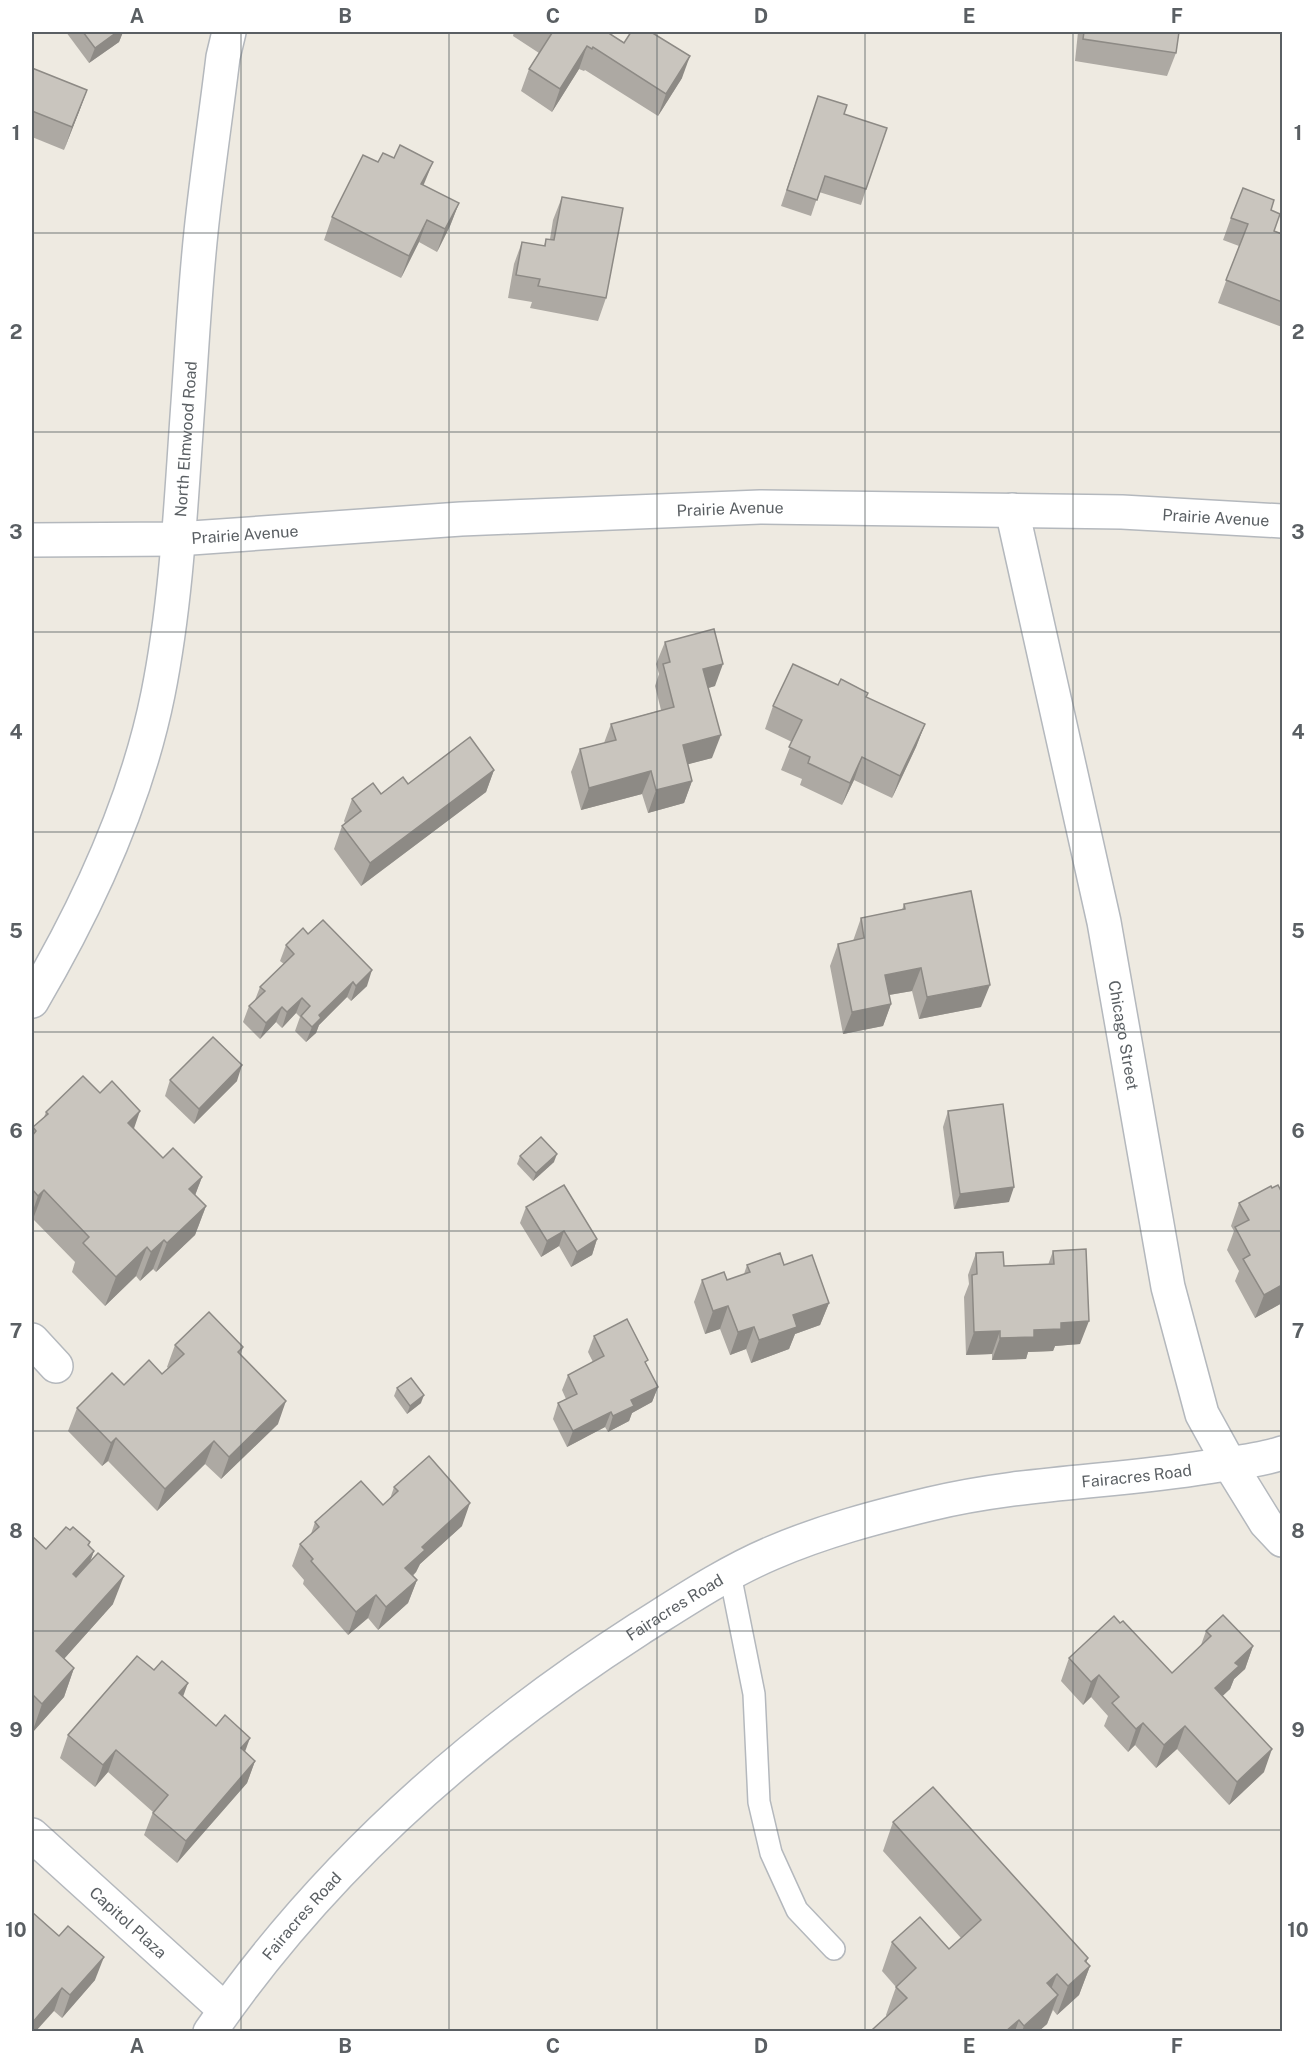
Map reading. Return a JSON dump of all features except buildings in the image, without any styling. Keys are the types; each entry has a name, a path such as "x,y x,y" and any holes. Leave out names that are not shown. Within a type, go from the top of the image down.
{"street":[{"name":"North Elmwood Road","path":"32,1001 86,902 116,833 138,768 157,696 170,617 201,233 223,57 229,32"},
{"name":"Prairie Avenue","path":"32,540 177,539 461,519 760,507 1122,512 1282,521"},
{"name":"Chicago Street","path":"1012,510 1104,922 1168,1287 1202,1414 1266,1523 1282,1540"},
{"path":"32,1340 56,1366"},
{"name":"Fairacres Road","path":"217,2020 267,1953 318,1893 434,1782 512,1718 580,1667 711,1584 769,1554 822,1533 932,1504 1018,1488 1164,1474 1282,1453"},
{"name":"Capitol Plaza","path":"32,1835 217,2020"}],"lane":[{"path":"730,1574 754,1694 759,1802 771,1853 797,1910 834,1949"}]}
